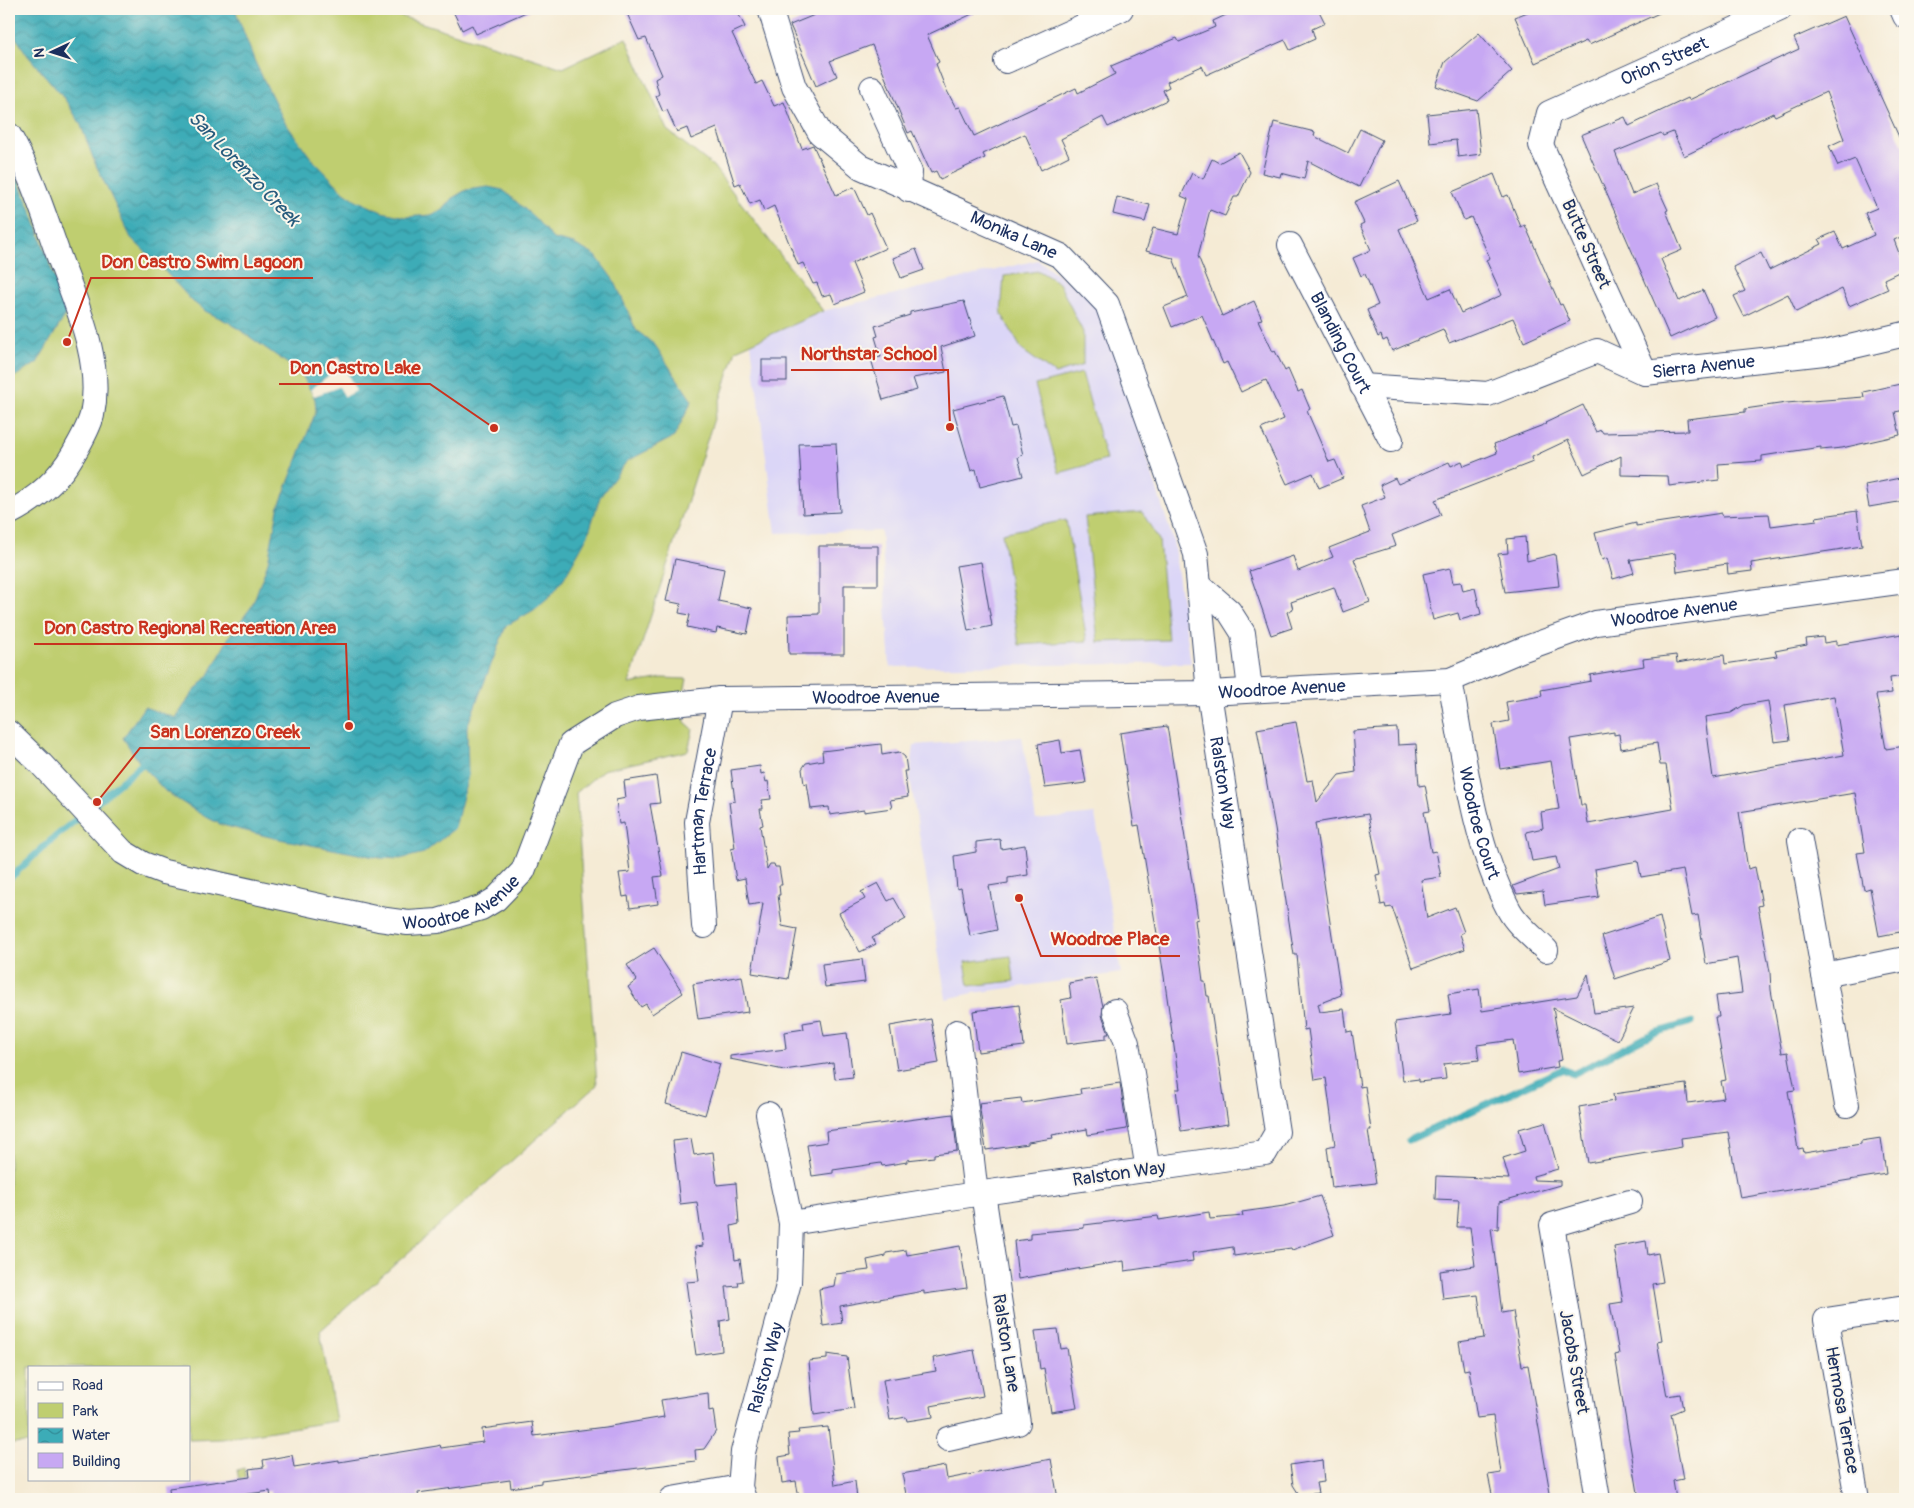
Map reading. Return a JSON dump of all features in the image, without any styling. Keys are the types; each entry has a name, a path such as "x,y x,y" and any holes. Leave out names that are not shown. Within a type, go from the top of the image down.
{"street":[{"name":"Monika Lane","path":"770,9 794,87 820,133 861,166 909,190 1061,256 1106,304 1196,554 1209,693"},
{"path":"1006,61 1121,9"},
{"name":"Orion Street","path":"1549,113 1780,9"},
{"path":"1902,9 1905,16"},
{"path":"872,88 910,172 909,190"},
{"name":"Butte Street","path":"1549,113 1541,145 1645,373"},
{"path":"9,135 32,179 78,308 93,366 95,386 92,416 65,468 48,487 23,506 9,513"},
{"name":"Blanding Court","path":"1290,244 1391,440"},
{"name":"Sierra Avenue","path":"1362,386 1488,394 1597,351 1645,373 1824,353 1905,334"},
{"name":"Woodroe Avenue","path":"9,733 63,788 107,837 133,859 153,868 177,875 393,921 423,923 452,918 482,908 496,899 523,871 571,744 615,716 639,708 720,699 1209,693 1250,689 1450,680 1521,650 1596,623 1905,581"},
{"path":"1199,585 1229,611 1243,634 1250,689"},
{"name":"Woodroe Court","path":"1450,680 1474,808 1487,856 1510,912 1546,950"},
{"name":"Ralston Way","path":"742,1493 743,1452 790,1282 791,1223 980,1193 1265,1153 1277,1132 1209,693"},
{"name":"Hartman Terrace","path":"704,926 697,822 720,699"},
{"path":"1800,840 1847,1105"},
{"path":"1824,975 1905,959"},
{"path":"1115,1011 1127,1043 1148,1170"},
{"path":"956,1032 980,1193"},
{"path":"768,1114 791,1223"},
{"name":"Ralston Lane","path":"948,1439 1018,1423 980,1193"},
{"name":"Jacobs Street","path":"1598,1499 1552,1224 1630,1202"},
{"name":"Hermosa Terrace","path":"1857,1499 1826,1320 1905,1308"},
{"path":"672,1499 742,1493"}],"shaded area":[{"path":"1038,260 1098,304 1173,540 1191,663 890,667 881,531 776,533 751,344 823,311"},
{"path":"1022,737 1036,820 1095,814 1121,973 973,993 946,999 910,778 914,745"}],"green space":[{"path":"9,9 378,9 563,68 626,38 667,130 713,166 823,311 736,350 629,684 662,678 687,679 683,697 685,722 693,729 688,751 603,770 576,793 597,1085 320,1331 336,1421 222,1439 190,1440 190,1366 28,1366 28,1443 9,1444"},
{"path":"1039,271 1059,283 1083,332 1083,365 1055,374 1022,350 1001,313 1004,276"},
{"path":"1082,373 1106,460 1059,473 1035,385"},
{"path":"1142,512 1159,540 1168,640 1098,642 1085,517"},
{"path":"1066,520 1087,641 1019,645 1002,533"},
{"path":"1011,956 1014,981 969,986 965,962"},
{"path":"244,1468 250,1498 267,1495 267,1499 243,1499 237,1470"}],"water":[{"path":"9,9 235,9 255,62 284,121 311,158 343,191 356,200 382,212 406,217 431,215 443,210 454,197 466,190 488,187 503,190 535,218 553,239 574,244 596,256 615,282 636,330 655,345 692,401 674,437 627,461 600,497 588,535 564,578 552,594 534,610 506,626 467,727 468,776 455,828 424,853 400,859 380,858 274,838 222,825 202,815 166,792 141,765 123,738 144,707 176,718 191,695 209,675 230,635 252,606 268,562 278,509 316,411 315,399 301,373 230,323 205,311 192,301 131,238 95,163 80,123 64,98 28,56 9,27"},
{"path":"9,160 33,215 57,286 63,288 70,307 37,363 9,380"}],"pier":[{"path":"339,357 356,391 345,397 339,387 314,396 310,390 332,373 327,363"}],"building":[{"path":"452,9 533,9 476,34 472,25 462,30"},
{"path":"625,9 736,9 745,27 732,33 756,84 762,81 774,106 784,102 802,149 813,145 836,195 854,187 867,215 870,213 886,248 852,263 864,292 835,304 831,294 822,296 817,283 813,284 803,263 798,265 774,206 764,211 760,200 750,204 740,183 735,185 717,128 691,139 687,128 677,132 667,110 663,112 656,96 659,94 655,79 662,75 646,38 639,40"},
{"path":"829,9 983,9 927,35 939,62 936,64 945,87 956,108 960,107 974,136 1076,88 1078,93 1115,74 1111,66 1177,38 1179,42 1215,27 1213,21 1239,9 1318,9 1325,23 1312,29 1315,39 1290,50 1285,40 1206,75 1202,66 1167,82 1169,87 1163,90 1167,100 1108,127 1103,117 1061,139 1069,156 1041,170 1025,134 983,154 985,158 940,179 936,171 931,173 912,131 908,133 872,45 830,61 837,76 816,86 790,25"},
{"path":"1535,9 1668,9 1589,45 1586,41 1535,63 1515,17"},
{"path":"1844,16 1905,150 1905,235 1894,240 1905,269 1884,279 1888,289 1849,306 1842,289 1796,312 1788,294 1744,316 1734,296 1745,291 1733,267 1761,253 1769,270 1822,244 1819,239 1835,232 1843,249 1874,235 1865,213 1877,208 1855,159 1838,166 1829,146 1844,139 1826,92 1775,116 1773,113 1684,156 1673,132 1663,136 1661,133 1615,152 1632,194 1656,184 1668,210 1666,211 1682,250 1661,259 1679,301 1703,290 1715,317 1670,338 1581,135 1625,117 1629,126 1688,98 1689,100 1799,49 1794,38"},
{"path":"1479,33 1512,71 1478,101 1436,86 1445,62"},
{"path":"1476,109 1481,154 1458,157 1456,140 1430,143 1427,114"},
{"path":"1274,122 1315,132 1314,136 1348,153 1360,129 1382,140 1359,187 1308,161 1304,179 1281,173 1280,177 1262,173"},
{"path":"1239,152 1250,172 1238,197 1234,197 1225,216 1210,210 1198,256 1222,316 1254,301 1262,319 1258,320 1273,352 1275,351 1285,371 1288,369 1298,392 1302,390 1310,409 1307,411 1329,462 1335,460 1343,478 1319,488 1313,473 1287,484 1261,429 1284,419 1266,380 1241,392 1227,362 1223,364 1202,315 1172,327 1164,307 1188,297 1173,258 1146,251 1153,228 1178,234 1188,199 1181,196 1192,173 1203,179 1212,159 1219,163"},
{"path":"1494,174 1503,197 1508,195 1521,227 1525,225 1560,305 1562,304 1570,321 1524,342 1513,318 1449,343 1443,329 1392,351 1387,339 1383,341 1381,335 1378,337 1367,310 1378,305 1365,274 1361,276 1353,258 1371,250 1360,225 1364,223 1354,202 1399,181 1417,221 1399,229 1429,298 1450,289 1461,313 1502,295 1486,260 1490,258 1471,217 1464,220 1452,192"},
{"path":"1117,197 1150,205 1145,222 1113,214"},
{"path":"916,249 924,270 901,278 893,258"},
{"path":"964,301 975,336 941,347 946,372 913,378 917,390 883,400 871,359 881,357 875,337 878,336 875,326 910,315 910,312"},
{"path":"762,360 787,360 787,381 762,381"},
{"path":"1905,383 1905,410 1895,412 1900,435 1842,448 1821,450 1821,447 1762,456 1762,461 1718,464 1719,480 1669,486 1668,476 1621,475 1621,456 1584,474 1568,440 1532,457 1533,462 1435,500 1441,515 1392,535 1396,546 1354,559 1370,602 1343,612 1334,587 1291,602 1293,609 1287,612 1292,628 1271,635 1249,571 1293,556 1298,571 1333,557 1329,548 1370,532 1361,506 1385,497 1380,485 1395,478 1398,484 1449,462 1451,466 1462,461 1464,466 1497,453 1494,444 1546,424 1583,405 1596,432 1601,430 1603,433 1688,431 1687,419 1745,412 1745,409 1786,403 1864,397 1863,392"},
{"path":"1003,396 1011,427 1016,426 1023,455 1018,457 1023,476 980,487 976,469 971,471 953,409"},
{"path":"836,443 840,512 803,514 799,444"},
{"path":"1900,478 1904,501 1869,507 1865,485"},
{"path":"1857,511 1862,546 1751,563 1752,571 1728,574 1727,564 1677,572 1675,553 1630,560 1634,573 1613,579 1607,558 1602,560 1595,533 1636,523 1636,526 1722,513 1722,516 1769,514 1771,526 1817,520 1816,517"},
{"path":"1525,537 1527,561 1555,554 1559,586 1505,592 1498,554 1508,553 1507,539"},
{"path":"819,546 878,546 878,585 844,585 844,654 789,654 788,615 819,614"},
{"path":"675,559 724,569 718,601 752,608 747,634 717,628 716,633 687,627 690,615 679,613 681,604 666,601"},
{"path":"981,562 992,626 968,631 956,566"},
{"path":"1450,568 1453,583 1461,582 1463,591 1475,588 1481,614 1460,620 1458,613 1433,620 1423,574"},
{"path":"1902,634 1905,676 1890,678 1892,693 1876,695 1886,749 1905,746 1905,931 1879,936 1870,888 1864,890 1857,853 1865,852 1855,793 1739,812 1748,869 1755,867 1762,905 1758,906 1782,1053 1788,1052 1795,1090 1788,1091 1798,1149 1803,1148 1804,1153 1861,1144 1861,1141 1881,1138 1886,1174 1740,1198 1728,1132 1681,1138 1682,1147 1588,1163 1579,1107 1614,1101 1613,1094 1686,1084 1688,1103 1724,1098 1721,1081 1726,1080 1715,1017 1719,1017 1716,996 1742,993 1737,958 1706,964 1698,915 1692,916 1683,870 1641,877 1638,861 1595,869 1599,897 1545,905 1543,891 1517,894 1513,886 1559,869 1556,857 1532,861 1526,832 1543,828 1541,812 1559,809 1551,761 1500,769 1493,724 1509,721 1506,702 1542,696 1541,690 1591,681 1590,675 1644,666 1643,659 1676,655 1677,663 1724,655 1725,664 1777,656 1775,651 1807,645 1806,639 1823,637 1824,643 1836,641 1836,645","holes":["1834,696 1844,755 1713,778 1705,717 1731,713 1744,705 1768,701 1774,742 1790,740 1785,705","1614,732 1614,735 1619,734 1621,749 1657,743 1660,765 1666,765 1673,809 1588,824 1585,805 1581,805 1570,739"]},
{"path":"1296,722 1307,781 1313,780 1317,802 1339,775 1356,772 1353,731 1397,728 1398,745 1416,744 1419,786 1425,785 1430,811 1424,812 1431,852 1436,851 1441,877 1421,880 1427,918 1455,907 1464,932 1460,934 1465,949 1413,968 1392,907 1386,908 1385,904 1381,905 1376,875 1380,874 1368,814 1315,823 1341,995 1318,1004 1320,1012 1344,1009 1347,1032 1352,1031 1360,1087 1365,1086 1371,1130 1368,1130 1376,1183 1332,1188 1327,1147 1335,1145 1326,1078 1315,1080 1308,1029 1304,1030 1297,955 1294,955 1275,828 1257,729"},
{"path":"1167,726 1198,919 1195,920 1203,981 1205,981 1207,996 1209,996 1228,1124 1181,1131 1176,1089 1180,1089 1164,976 1139,825 1134,826 1120,733"},
{"path":"1060,740 1062,753 1080,750 1086,783 1045,788 1038,744"},
{"path":"881,744 882,755 899,752 905,757 907,771 904,771 908,797 890,800 892,808 864,812 864,810 830,815 829,807 811,809 807,783 804,784 802,769 806,763 823,760 822,751"},
{"path":"760,766 761,774 764,773 766,782 768,781 771,799 762,800 763,809 760,809 763,825 760,826 767,869 770,864 779,867 782,885 779,885 780,895 778,895 782,926 797,929 788,979 752,973 763,903 749,905 745,878 736,880 731,849 735,848 729,802 735,801 731,770"},
{"path":"656,776 660,803 650,804 663,876 654,877 658,904 630,908 628,896 623,897 619,873 630,872 624,823 619,824 616,800 626,798 624,781"},
{"path":"1000,839 1001,849 1025,845 1028,875 1008,878 1008,883 989,886 997,930 970,936 961,888 957,889 954,856 976,852 976,842"},
{"path":"878,883 888,901 894,898 906,919 872,938 876,944 860,952 839,913 865,899 861,892"},
{"path":"1660,917 1670,961 1615,979 1602,936"},
{"path":"654,948 683,993 652,1014 646,1004 641,1007 628,987 637,980 627,965"},
{"path":"862,959 865,982 825,987 822,964"},
{"path":"1588,974 1594,1013 1634,1008 1618,1040 1553,1008 1562,1060 1557,1061 1558,1067 1518,1074 1513,1040 1477,1045 1479,1060 1444,1064 1446,1079 1419,1082 1419,1079 1403,1081 1395,1022 1451,1014 1448,994 1479,989 1482,1011 1577,996"},
{"path":"742,976 748,1012 698,1019 693,984"},
{"path":"1096,978 1103,1006 1102,1015 1109,1034 1106,1034 1106,1039 1067,1044 1061,1000 1071,998 1069,983"},
{"path":"1019,1005 1024,1046 978,1052 973,1011"},
{"path":"931,1019 939,1063 897,1070 890,1026"},
{"path":"821,1020 824,1036 847,1033 853,1077 835,1079 833,1063 784,1070 730,1059 730,1056 786,1049 784,1032 804,1029 803,1023"},
{"path":"681,1052 720,1064 705,1115 666,1104"},
{"path":"1120,1083 1127,1129 1088,1135 1087,1129 1052,1135 1053,1138 1028,1142 1028,1144 986,1150 979,1103 1021,1098 1022,1103 1081,1094 1080,1089"},
{"path":"953,1114 957,1151 934,1154 934,1157 907,1160 907,1162 882,1166 881,1163 833,1170 833,1173 812,1176 807,1145 827,1142 826,1131"},
{"path":"1545,1122 1558,1169 1533,1176 1534,1180 1560,1181 1560,1185 1499,1202 1498,1229 1491,1228 1502,1313 1513,1311 1522,1366 1528,1365 1551,1499 1493,1499 1488,1475 1501,1473 1493,1416 1477,1418 1469,1369 1464,1370 1459,1342 1484,1338 1478,1295 1443,1299 1440,1271 1475,1266 1470,1227 1457,1227 1459,1200 1435,1199 1436,1176 1509,1179 1503,1158 1525,1151 1519,1129"},
{"path":"691,1139 694,1155 713,1152 717,1185 736,1183 739,1224 731,1226 735,1260 740,1259 743,1281 738,1282 739,1286 726,1287 730,1319 720,1321 722,1351 696,1355 686,1282 699,1281 695,1247 703,1246 697,1202 680,1204 673,1141"},
{"path":"1320,1196 1334,1235 1292,1250 1291,1248 1234,1256 1233,1247 1192,1253 1193,1261 1125,1271 1124,1261 1018,1279 1014,1241 1030,1239 1030,1233 1084,1228 1084,1225 1158,1216 1159,1220 1209,1212 1210,1219 1243,1216 1242,1212 1284,1206"},
{"path":"1646,1241 1648,1255 1658,1253 1663,1282 1653,1284 1662,1340 1657,1341 1667,1396 1680,1394 1683,1409 1671,1414 1683,1479 1673,1481 1676,1499 1639,1499 1615,1355 1619,1354 1610,1304 1623,1302 1614,1247"},
{"path":"960,1246 967,1288 924,1294 924,1291 840,1306 842,1323 823,1326 819,1289 834,1286 836,1274 869,1270 867,1260 886,1256 886,1253 906,1250 907,1255"},
{"path":"1058,1329 1061,1349 1067,1348 1077,1408 1051,1412 1044,1368 1040,1369 1035,1331"},
{"path":"974,1350 983,1396 931,1406 933,1417 907,1421 906,1417 890,1420 883,1380 936,1371 933,1358"},
{"path":"827,1354 847,1357 854,1409 814,1415 809,1361 827,1359"},
{"path":"708,1393 709,1411 713,1410 716,1431 704,1449 695,1450 696,1461 541,1480 541,1483 511,1488 510,1480 418,1493 419,1499 271,1499 270,1491 234,1496 234,1499 170,1499 169,1488 250,1477 249,1469 264,1467 263,1460 292,1455 294,1467 339,1460 339,1462 440,1445 441,1448 483,1442 482,1429 532,1422 534,1436 605,1427 664,1417 661,1400"},
{"path":"828,1427 835,1485 855,1481 857,1499 799,1499 796,1481 782,1483 779,1457 790,1455 788,1434 799,1433 798,1430"},
{"path":"1051,1459 1058,1499 907,1499 902,1474 945,1466 947,1479"},
{"path":"1322,1460 1324,1482 1316,1483 1318,1493 1300,1496 1293,1485 1290,1465"}],"waterway":[{"name":"San Lorenzo Creek","path":"9,879 48,843 141,765 148,762"},
{"path":"1409,1140 1563,1069 1573,1074 1654,1033 1692,1022"}],"place":[{"name":"Don Castro Swim Lagoon","path":"67,342"},
{"name":"Northstar School","path":"950,427"},
{"name":"Don Castro Lake","path":"494,428"},
{"name":"Don Castro Regional Recreation Area","path":"349,726"},
{"name":"San Lorenzo Creek","path":"97,802"},
{"name":"Woodroe Place","path":"1019,898"}]}
